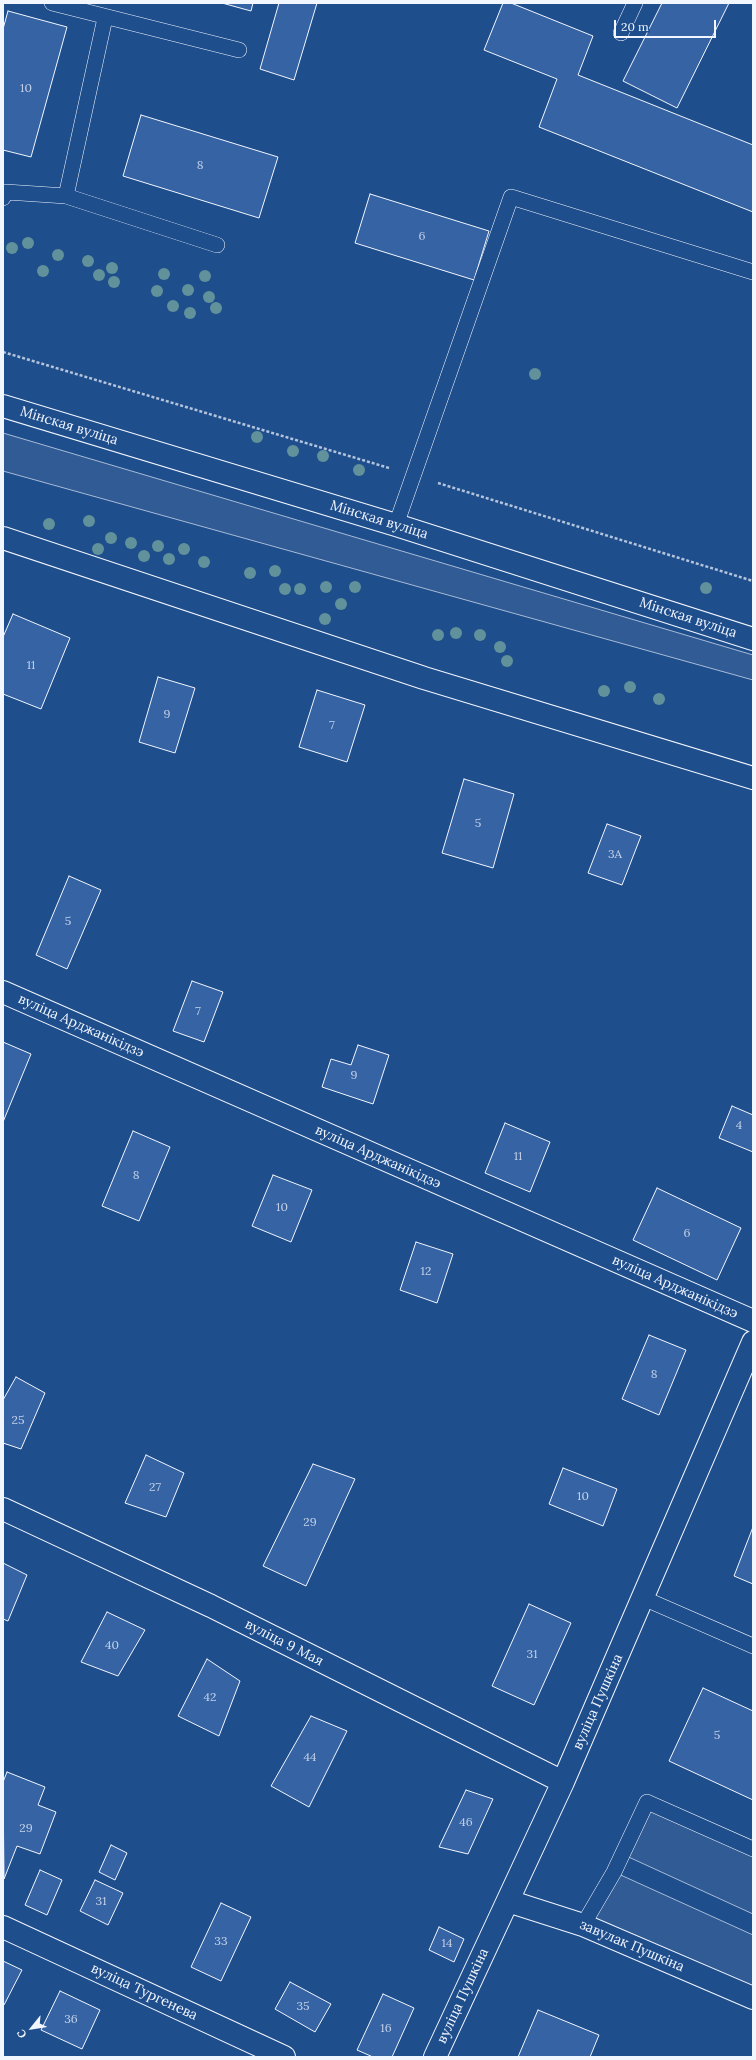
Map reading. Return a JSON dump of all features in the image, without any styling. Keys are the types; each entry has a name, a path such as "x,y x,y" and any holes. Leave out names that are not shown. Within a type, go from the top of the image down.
{"street":[{"name":"Мінская вуліца","path":"3,406 396,525 753,639"},
{"path":"3,538 424,678 753,778"},
{"name":"вуліца Арджанікідзэ","path":"3,992 753,1321"},
{"name":"вуліца Пушкіна","path":"435,2057 563,1782 643,1598 748,1371 753,1342"},
{"name":"вуліца 9 Мая","path":"3,1509 211,1606 563,1782"},
{"name":"завулак Пушкіна","path":"508,1901 583,1925 753,1998"},
{"name":"вуліца Тургенева","path":"3,1927 284,2057"}],"lane":[{"path":"52,3 105,18 239,50"},
{"path":"621,32 635,3"},
{"path":"66,196 105,18"},
{"path":"3,198 6,192 66,196 217,245"},
{"path":"396,525 464,325 511,197 753,272"},
{"path":"643,1598 753,1646"},
{"path":"583,1925 614,1872 647,1802 753,1848"}],"path":[{"path":"3,352 414,475 753,581"}],"shaded area":[{"path":"3,433 753,655 753,680 3,471"},
{"path":"647,1802 753,1849 753,1914 622,1854"},
{"path":"614,1872 753,1935 753,1998 583,1925"}],"building":[{"path":"222,3 253,3 251,11"},
{"path":"279,3 317,3 294,80 260,69"},
{"path":"503,3 511,3 593,36 578,75 753,145 753,212 539,127 557,79 484,50"},
{"path":"662,3 729,3 677,108 623,81"},
{"path":"8,11 67,27 31,157 3,150 3,29"},
{"path":"141,115 278,157 259,218 123,176"},
{"path":"370,194 489,231 474,280 355,243"},
{"path":"13,614 70,638 41,709 3,694 3,637"},
{"path":"158,677 195,688 175,753 139,742"},
{"path":"317,690 365,705 347,762 299,747"},
{"path":"464,779 514,794 493,868 442,853"},
{"path":"607,824 641,836 622,885 588,873"},
{"path":"69,876 101,890 67,969 36,955"},
{"path":"192,981 223,992 204,1042 173,1031"},
{"path":"3,1042 31,1054 3,1122"},
{"path":"358,1045 389,1055 373,1104 322,1087 331,1059 351,1065"},
{"path":"732,1106 753,1115 753,1152 719,1138"},
{"path":"505,1123 550,1142 530,1192 485,1173"},
{"path":"133,1131 170,1147 139,1221 102,1206"},
{"path":"273,1175 312,1190 291,1242 252,1226"},
{"path":"657,1188 741,1228 717,1280 633,1240"},
{"path":"416,1242 453,1254 437,1303 400,1290"},
{"path":"649,1335 686,1350 659,1415 622,1399"},
{"path":"16,1377 45,1393 21,1449 3,1443 3,1400"},
{"path":"146,1455 184,1473 166,1517 125,1503"},
{"path":"313,1464 355,1479 306,1586 263,1566"},
{"path":"563,1468 617,1489 603,1526 549,1504"},
{"path":"753,1527 753,1584 734,1576"},
{"path":"3,1563 27,1575 8,1621 3,1619"},
{"path":"529,1604 571,1623 534,1705 492,1686"},
{"path":"107,1612 145,1630 118,1676 81,1662"},
{"path":"207,1659 240,1681 219,1736 178,1716"},
{"path":"703,1688 753,1711 753,1800 669,1761"},
{"path":"311,1716 347,1731 309,1807 271,1786"},
{"path":"7,1772 45,1787 38,1805 56,1812 40,1854 17,1846 4,1879 3,1782"},
{"path":"466,1790 493,1799 468,1854 439,1847"},
{"path":"111,1845 127,1853 115,1880 99,1872"},
{"path":"40,1870 62,1880 47,1915 25,1905"},
{"path":"95,1880 123,1893 108,1925 80,1911"},
{"path":"221,1903 251,1917 221,1981 191,1967"},
{"path":"439,1927 464,1939 454,1962 429,1950"},
{"path":"3,1961 22,1970 4,2005 3,2005"},
{"path":"290,1982 331,2004 315,2032 275,2009"},
{"path":"60,1991 100,2010 82,2049 41,2030"},
{"path":"383,1994 414,2008 392,2057 373,2057 357,2050"},
{"path":"538,2010 599,2035 590,2057 518,2057"}]}
